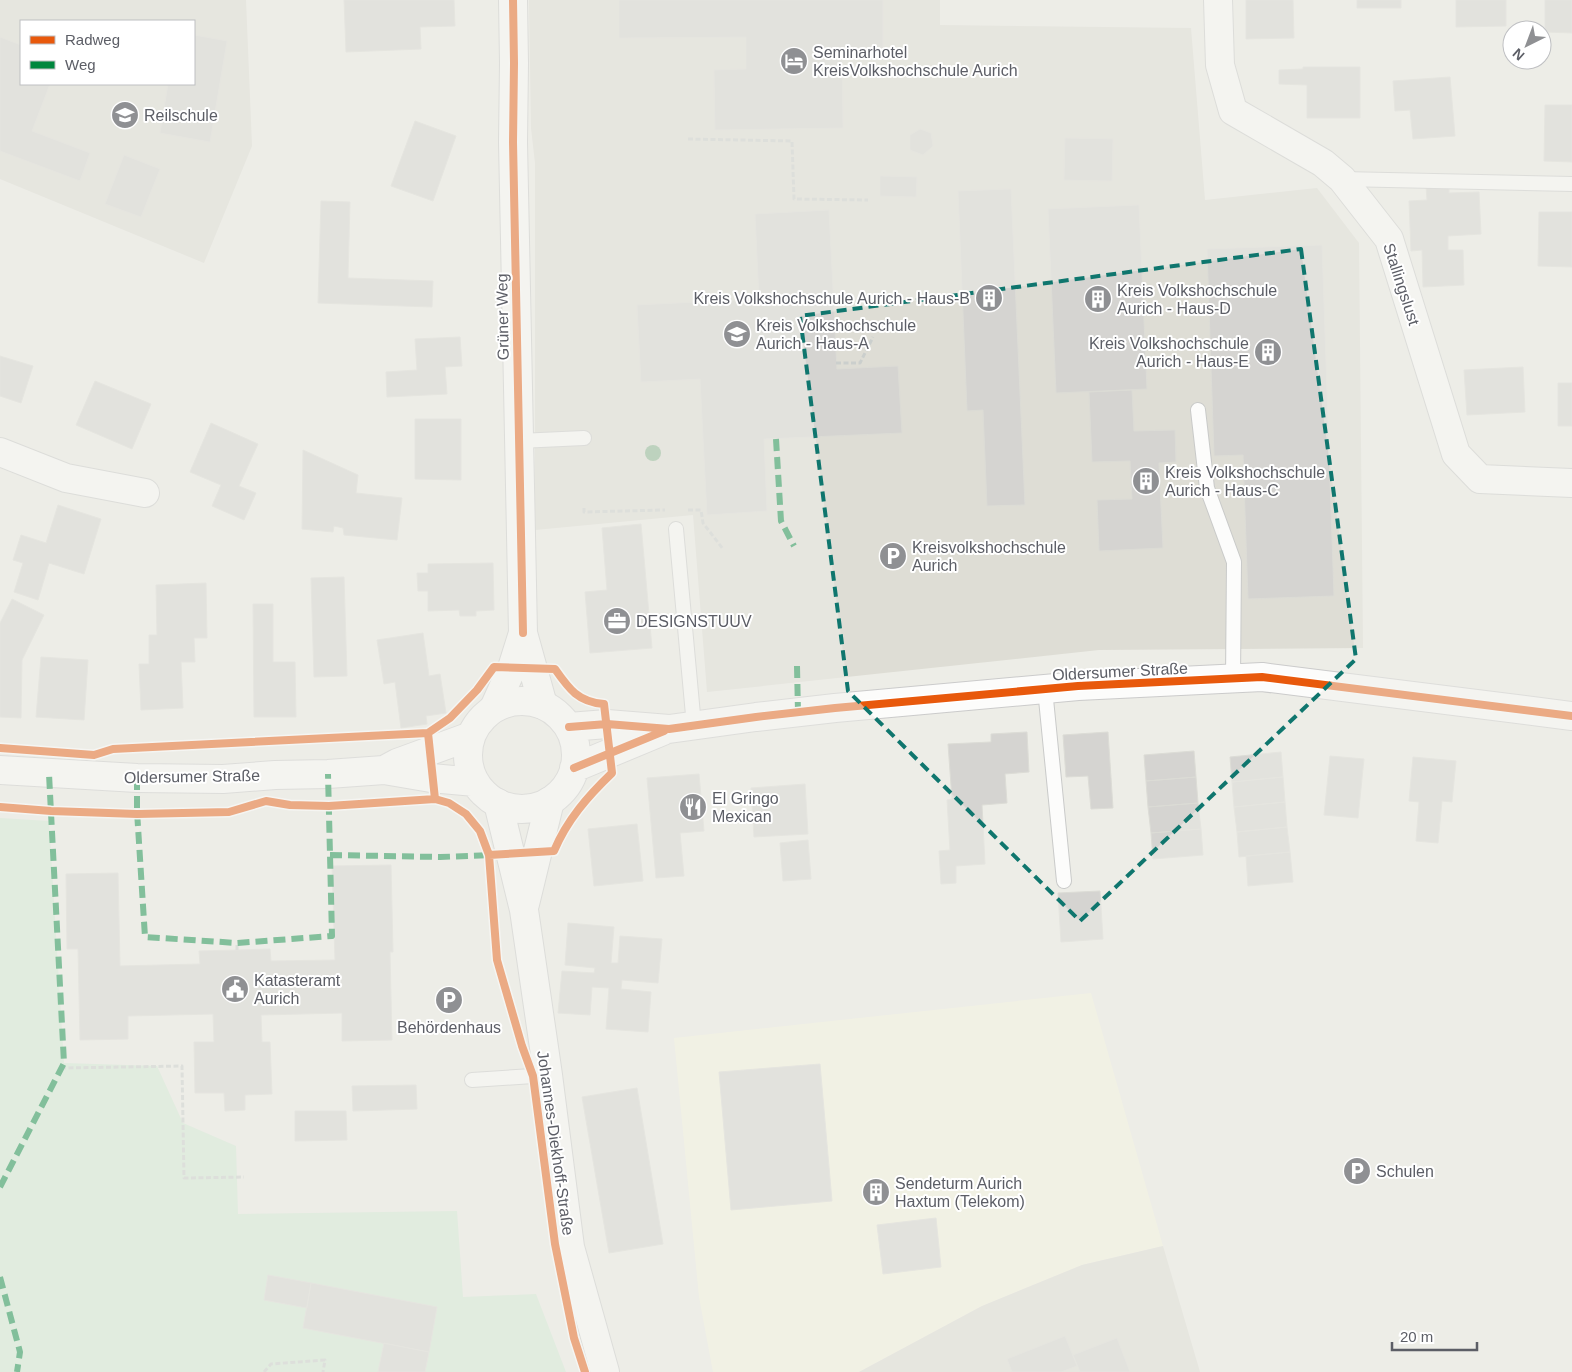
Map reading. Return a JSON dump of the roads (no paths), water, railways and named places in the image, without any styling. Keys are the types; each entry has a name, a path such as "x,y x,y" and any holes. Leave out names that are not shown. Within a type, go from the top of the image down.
{"street":[{"name":"Grüner Weg","path":"513,0 513,142 523,633 543,705"},
{"name":"Stallingslust","path":"1218,0 1220,65 1233,111 1323,163 1342,179 1389,239 1456,454 1480,478 1572,483"},
{"path":"0,452 66,478 145,493"},
{"name":"Grüner Weg","path":"494,708 512,668 523,633"},
{"name":"Oldersumer Straße","path":"569,727 606,724 681,727 835,708 1078,686 1262,677 1572,716"},
{"path":"527,701 543,705 558,714 569,727 574,740 576,754 574,768 569,781 561,793 550,801 533,808 515,808 498,803 485,794 476,782 470,768 468,752 471,736 481,720 494,708 510,702 527,701"},
{"name":"Oldersumer Straße","path":"574,768 681,727"},
{"name":"Oldersumer Straße","path":"384,770 397,763 471,736"},
{"name":"Oldersumer Straße","path":"0,770 137,778 223,779 384,770 432,778 476,782"},
{"name":"Johannes-Diekhoff-Straße","path":"524,910 550,801"},
{"name":"Johannes-Diekhoff-Straße","path":"498,803 524,910 570,1247 605,1372"}],"lane":[{"path":"1342,179 1572,184"},
{"path":"1198,410 1207,488 1234,562 1233,678"},
{"path":"519,441 584,438"},
{"path":"676,529 681,727"},
{"path":"1045,689 1064,881"},
{"path":"472,1080 548,1076"}],"place":[{"name":"Seminarhotel KreisVolkshochschule Aurich","path":"794,61"},
{"name":"Reilschule","path":"125,115"},
{"name":"Kreis Volkshochschule Aurich - Haus-B","path":"989,298"},
{"name":"Kreis Volkshochschule Aurich - Haus-D","path":"1098,299"},
{"name":"Kreis Volkshochschule Aurich - Haus-A","path":"737,334"},
{"name":"Kreis Volkshochschule Aurich - Haus-E","path":"1268,352"},
{"name":"Kreis Volkshochschule Aurich - Haus-C","path":"1146,481"},
{"name":"Kreisvolkshochschule Aurich","path":"893,556"},
{"name":"DESIGNSTUUV","path":"617,621"},
{"name":"El Gringo Mexican","path":"693,807"},
{"name":"Katasteramt Aurich","path":"235,989"},
{"name":"Behördenhaus","path":"449,1000"},
{"name":"Schulen","path":"1357,1171"},
{"name":"Sendeturm Aurich Haxtum (Telekom)","path":"876,1192"}]}
